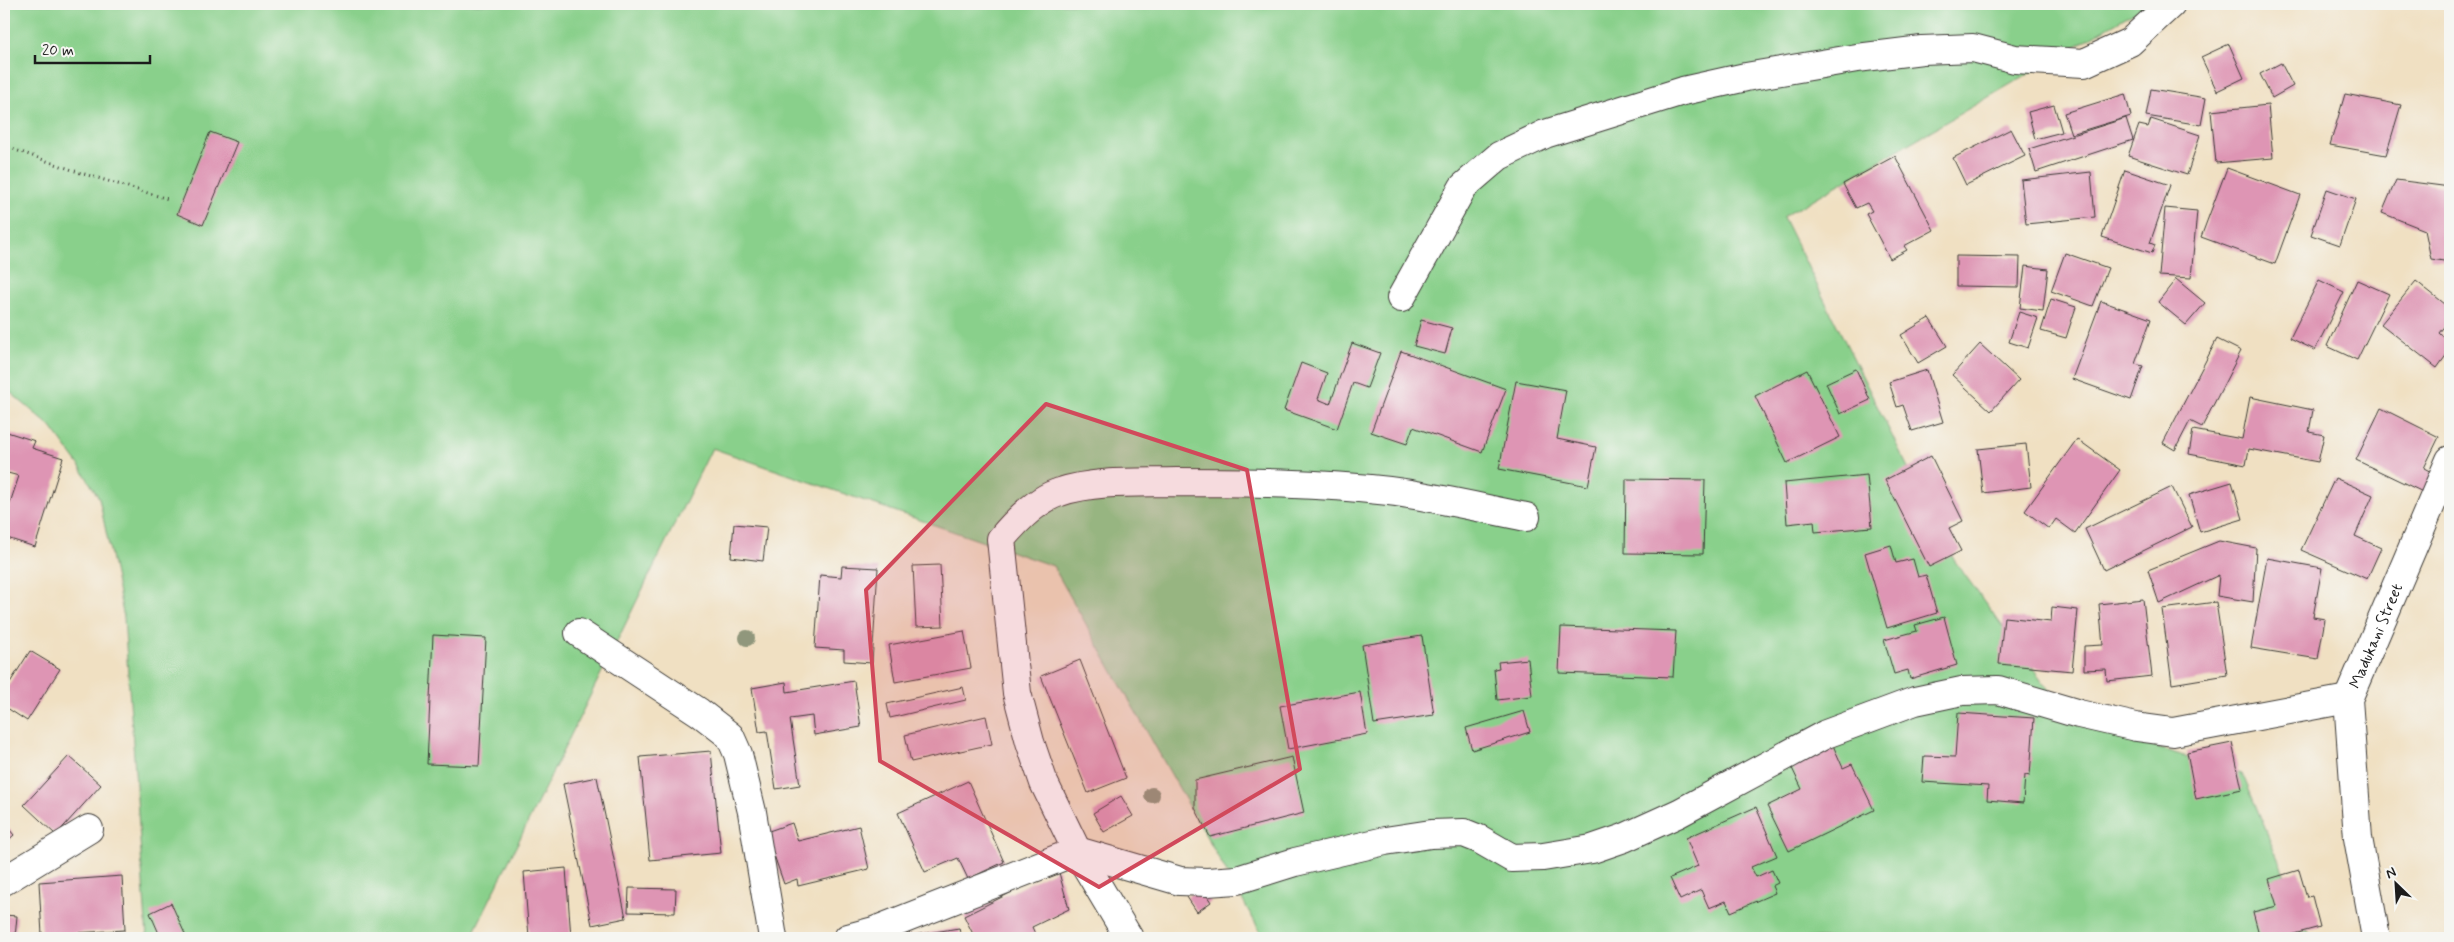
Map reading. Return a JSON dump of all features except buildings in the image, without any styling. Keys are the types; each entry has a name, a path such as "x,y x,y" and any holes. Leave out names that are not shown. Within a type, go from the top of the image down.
{"street":[{"path":"1401,298 1463,187 1499,156 1545,134 1683,91 1746,77 1876,56 1922,50 1974,48 2015,59 2084,63 2130,42 2171,4"},
{"name":"Madukani Street","path":"2376,938 2358,838 2348,699 2450,460"},
{"path":"1129,938 1077,851 1044,783 1016,693 1001,538 1028,511 1058,492 1089,485 1199,482 1313,484 1390,491 1526,517"},
{"path":"579,633 699,712 730,736 738,754 752,812 773,938"},
{"path":"848,938 874,931 1077,851 1180,880 1207,882 1237,880 1295,862 1385,841 1449,832 1472,835 1512,858 1543,857 1592,848 1624,838 1679,814 1826,734 1915,701 1962,691 1998,690 2079,714 2136,727 2173,732 2348,699"},
{"path":"4,881 89,829"}],"path":[{"path":"4,146 81,173 168,199"}],"highlighted area":[{"path":"1046,404 1247,470 1300,769 1099,887 880,761 866,590"}],"green space":[{"path":"4,4 2148,4 1783,217 1954,560 2073,723 2242,773 2311,938 1264,938 1053,566 712,448 471,938 147,938 124,618 99,498 79,465 51,427 4,387"}]}
